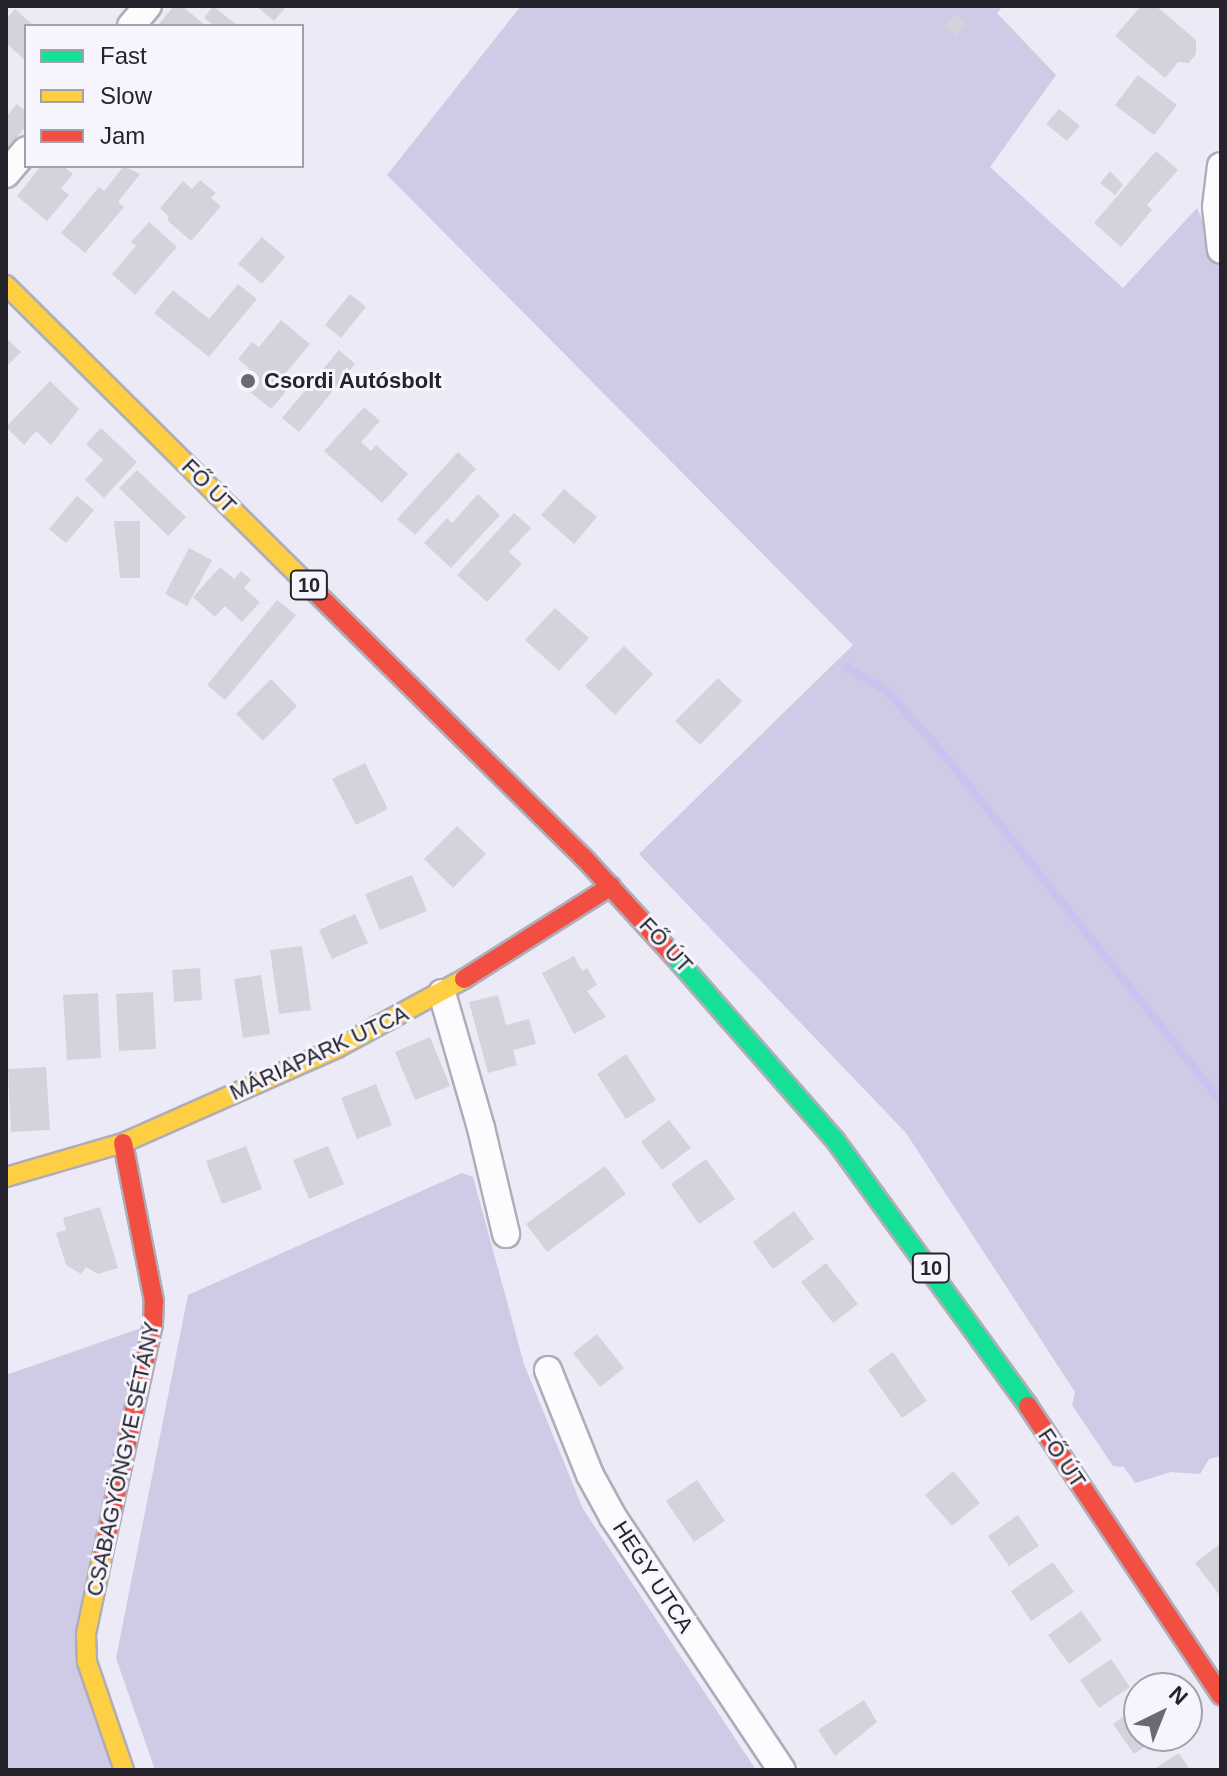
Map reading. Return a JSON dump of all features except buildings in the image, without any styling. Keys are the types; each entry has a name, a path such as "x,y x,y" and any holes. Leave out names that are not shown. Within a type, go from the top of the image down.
{"main road":[{"name":"FŐ ÚT","path":"6,285 611,886 770,1062 854,1165 994,1355 1218,1683"},
{"name":"MÁRIAPARK UTCA","path":"6,1177 123,1143 337,1048 442,993 611,886"},
{"name":"CSABAGYÖNGYE SÉTÁNY","path":"123,1143 154,1301 153,1324 86,1634 87,1662 124,1770"}],"street":[{"path":"133,24 148,6"},
{"path":"6,174 24,152"},
{"path":"1221,166 1216,207 1221,250"},
{"path":"442,993 481,1128 506,1234"},
{"name":"HEGY UTCA","path":"548,1370 590,1475 613,1517 782,1770"}],"shaded area":[{"path":"521,6 1003,6 997,13 1056,75 990,167 1123,288 1197,208 1221,262 1221,1456 1209,1459 1200,1474 1171,1472 1135,1483 1124,1467 1113,1466 1072,1405 1075,1392 906,1133 639,854 853,645 387,175"},
{"path":"462,1173 473,1177 524,1364 583,1509 756,1770 155,1770 116,1658 188,1295"},
{"path":"153,1324 86,1634 124,1770 6,1770 6,1375"}],"waterway":[{"path":"848,668 887,691 946,757 1221,1102"}],"traffic: fast":[{"path":"673,955 835,1140 1028,1406"}],"traffic: slow":[{"path":"6,285 302,579"},
{"path":"6,1177 123,1143 337,1048 464,979"},
{"path":"103,1553 86,1634 87,1662 124,1770"}],"traffic: jam":[{"path":"302,579 585,859 673,955"},
{"path":"464,979 611,886"},
{"path":"103,1553 153,1324 154,1301 123,1143"},
{"path":"1028,1406 1221,1695"}],"place":[{"name":"Csordi Autósbolt","path":"248,381"}]}
